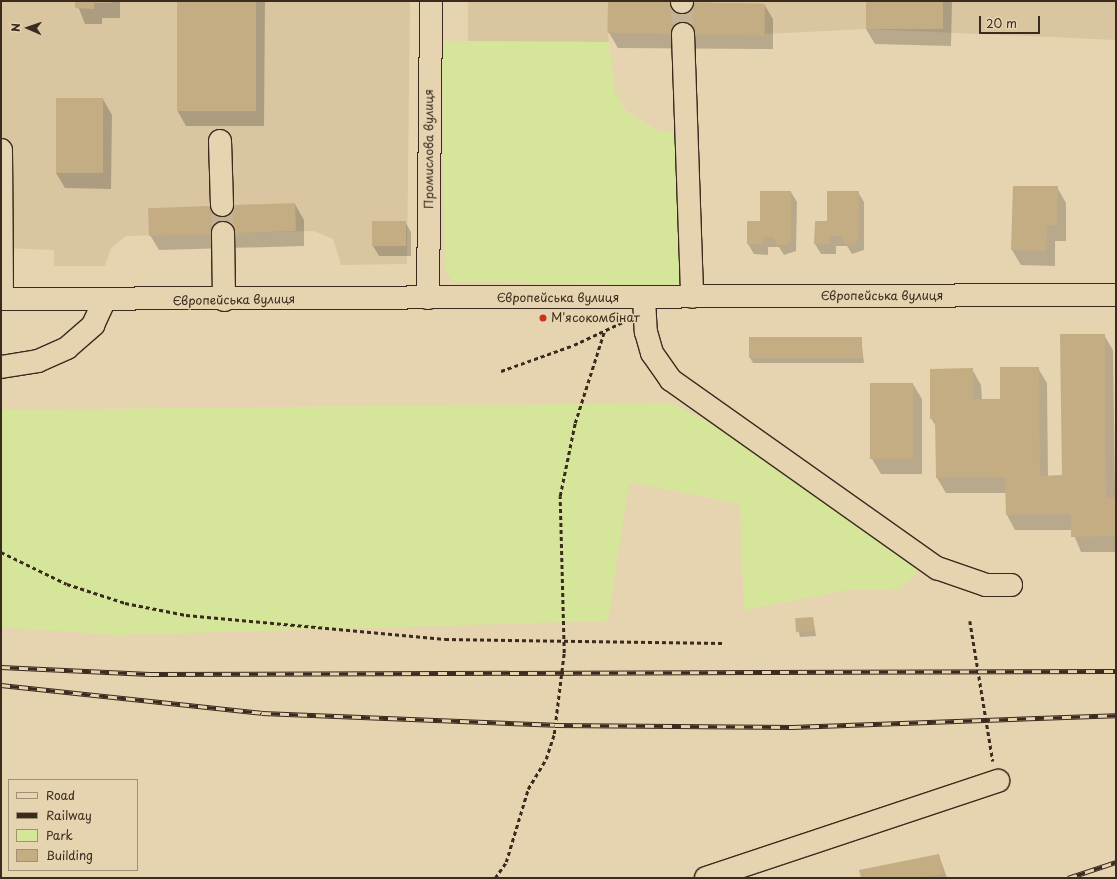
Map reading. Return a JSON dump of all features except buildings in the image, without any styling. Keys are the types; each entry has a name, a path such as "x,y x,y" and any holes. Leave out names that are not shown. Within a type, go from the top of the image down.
{"main road":[{"name":"Промислова вулиця","path":"428,298 431,1"},
{"path":"682,34 692,297"},
{"path":"220,141 222,205"},
{"path":"1,150 1,299"},
{"path":"222,233 224,300"},
{"name":"Європейська вулиця","path":"1,299 104,301 428,298 644,304 692,297 1116,295"},
{"path":"1,367 38,361 67,348 93,324 104,301"},
{"path":"644,304 652,353 671,380 937,568 986,585 1011,585"},
{"path":"706,878 998,780"}],"path":[{"path":"502,371 604,332 644,304"},
{"path":"495,878 506,862 528,789 550,749 564,642 560,496 574,424 604,332"},
{"path":"1,552 67,584 125,602 186,614 445,640 723,643"},
{"path":"970,621 998,780"}],"shaded area":[{"path":"1,1 410,1 407,264 341,265 333,239 314,231 126,236 111,248 105,266 54,266 54,250 1,248"},
{"path":"468,1 1116,1 1116,40 865,29 764,34 608,33 609,42 468,41"}],"green space":[{"path":"442,41 609,42 615,93 627,112 659,131 675,132 681,286 452,281 445,270"},
{"path":"671,403 857,500 907,535 918,571 900,589 848,590 744,610 740,504 629,482 608,621 116,635 1,627 1,410"}],"tunnel":[{"path":"682,2 683,34"},
{"path":"222,205 223,233"}],"railway":[{"path":"1,667 150,674 1116,671"},
{"path":"1,685 262,713 555,725 792,727 1116,715"},
{"path":"1068,878 1116,862"}],"place":[{"name":"М'ясокомбінат","path":"543,318"}]}
